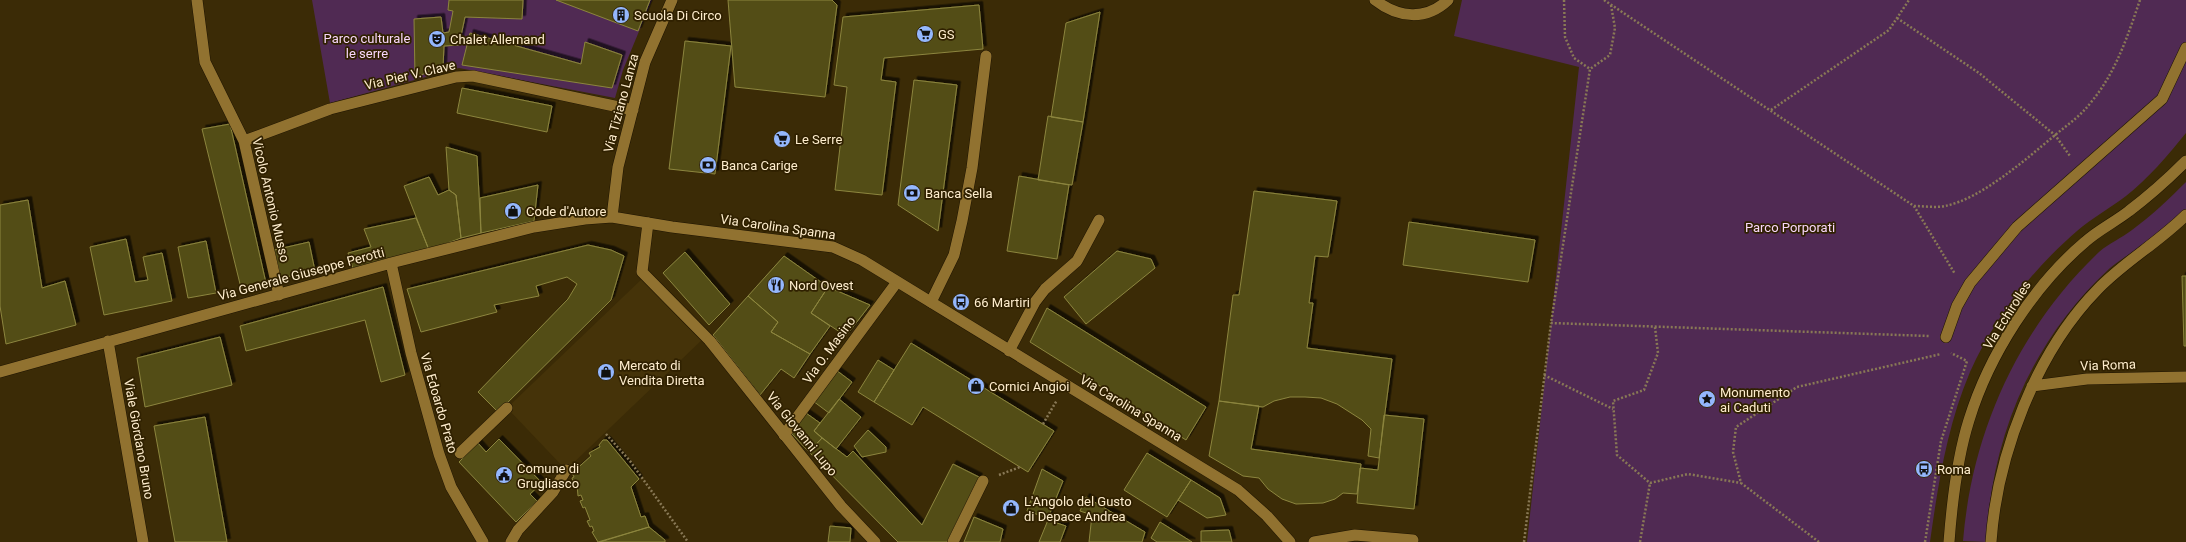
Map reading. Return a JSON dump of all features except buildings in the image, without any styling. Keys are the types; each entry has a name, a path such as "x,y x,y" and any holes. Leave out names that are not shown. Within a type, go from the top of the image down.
{"street":[{"name":"Vicolo Antonio Musso","path":"196,0 205,62 244,141 279,295"},
{"name":"Via Tiziano Lanza","path":"612,217 618,167 645,62 672,0"},
{"path":"1375,0 1393,12 1410,16 1426,14 1440,7 1448,0"},
{"path":"1946,337 1957,306 1965,292 2017,227 2162,99 2186,48"},
{"path":"931,302 954,255 962,221 972,168 986,56"},
{"name":"Via Pier V. Clave","path":"244,141 330,109 456,77 473,76 633,110"},
{"name":"Via Echirolles","path":"1949,542 1954,498 1969,420 1989,372 2022,313 2045,282 2085,242 2129,211 2186,161"},
{"path":"1991,542 1992,527 2006,460 2018,422 2032,386 2057,340 2098,289 2186,215"},
{"name":"Via Carolina Spanna","path":"612,217 833,248 862,260 1238,490 1267,516 1290,542"},
{"name":"Via Generale Giuseppe Perotti","path":"0,371 391,264 534,227 585,219 612,217"},
{"path":"1009,351 1035,302 1045,289 1077,261 1099,220"},
{"name":"Via Giovanni Lupo","path":"648,223 642,272 710,341 841,506 875,542"},
{"name":"Via Edoardo Prato","path":"391,264 410,353 426,411 451,488 483,542"},
{"name":"Via O. Masino","path":"784,435 897,282"},
{"name":"Viale Giordano Bruno","path":"108,341 143,542"},
{"name":"Via Roma","path":"2032,386 2087,379 2186,377"},
{"path":"460,453 507,408"},
{"path":"511,542 518,530 553,492 566,470"},
{"path":"953,542 983,481"},
{"path":"1314,542 1355,535 1413,541"}],"path":[{"path":"1564,0 1565,37 1574,58 1590,69"},
{"path":"1604,0 1914,206 1965,292"},
{"path":"1770,110 1889,30 1909,0"},
{"path":"1914,206 1944,206 1973,195 2032,155 2055,135 2072,124 2093,101 2116,62 2140,0"},
{"path":"1524,542 1551,323 1590,69 1610,55 1615,28 1611,5"},
{"path":"1897,18 1979,73 2055,135 2071,157"},
{"path":"1551,323 1946,337"},
{"path":"1650,483 1617,455 1613,401 1644,390 1658,353 1654,326"},
{"path":"1741,483 1733,452 1736,427 1797,387 1949,352"},
{"path":"1544,375 1614,409"},
{"path":"1044,424 1066,385"},
{"path":"606,434 630,461 688,542"},
{"path":"983,481 1020,467"},
{"path":"1650,483 1688,474 1741,483 1819,542"},
{"path":"1640,542 1650,483"}],"shaded area":[{"name":"Mercato di Vendita Diretta","path":"646,275 705,337 566,470 507,408"}],"green space":[{"name":"Parco culturale le serre","path":"312,0 652,0 623,70 615,98 459,68 330,103"},
{"name":"Parco Porporati","path":"1462,0 2186,0 2186,133 2150,175 2126,196 2083,226 2045,261 2016,296 1991,333 1970,372 1955,413 1944,456 1930,542 1527,542 1579,67 1454,36"},
{"path":"2186,182 2186,209 2155,236 2110,268 2082,296 2058,327 2038,359 2021,393 2007,428 1997,465 1990,503 1986,542 1963,541 1968,500 1977,460 1989,421 2004,384 2023,348 2045,314 2071,282 2099,252 2139,225"}],"place":[{"name":"Scuola Di Circo","path":"621,15"},
{"name":"GS","path":"925,34"},
{"name":"Chalet Allemand","path":"437,39"},
{"name":"Le Serre","path":"782,139"},
{"name":"Banca Carige","path":"708,165"},
{"name":"Banca Sella","path":"912,193"},
{"name":"Code d'Autore","path":"513,211"},
{"name":"Nord Ovest","path":"776,285"},
{"name":"66 Martiri","path":"961,302"},
{"name":"Mercato di Vendita Diretta","path":"606,372"},
{"name":"Cornici Angioi","path":"976,386"},
{"name":"Monumento ai Caduti","path":"1707,399"},
{"name":"Roma","path":"1924,469"},
{"name":"Comune di Grugliasco","path":"504,475"},
{"name":"L'Angolo del Gusto di Depace Andrea","path":"1011,508"}]}
